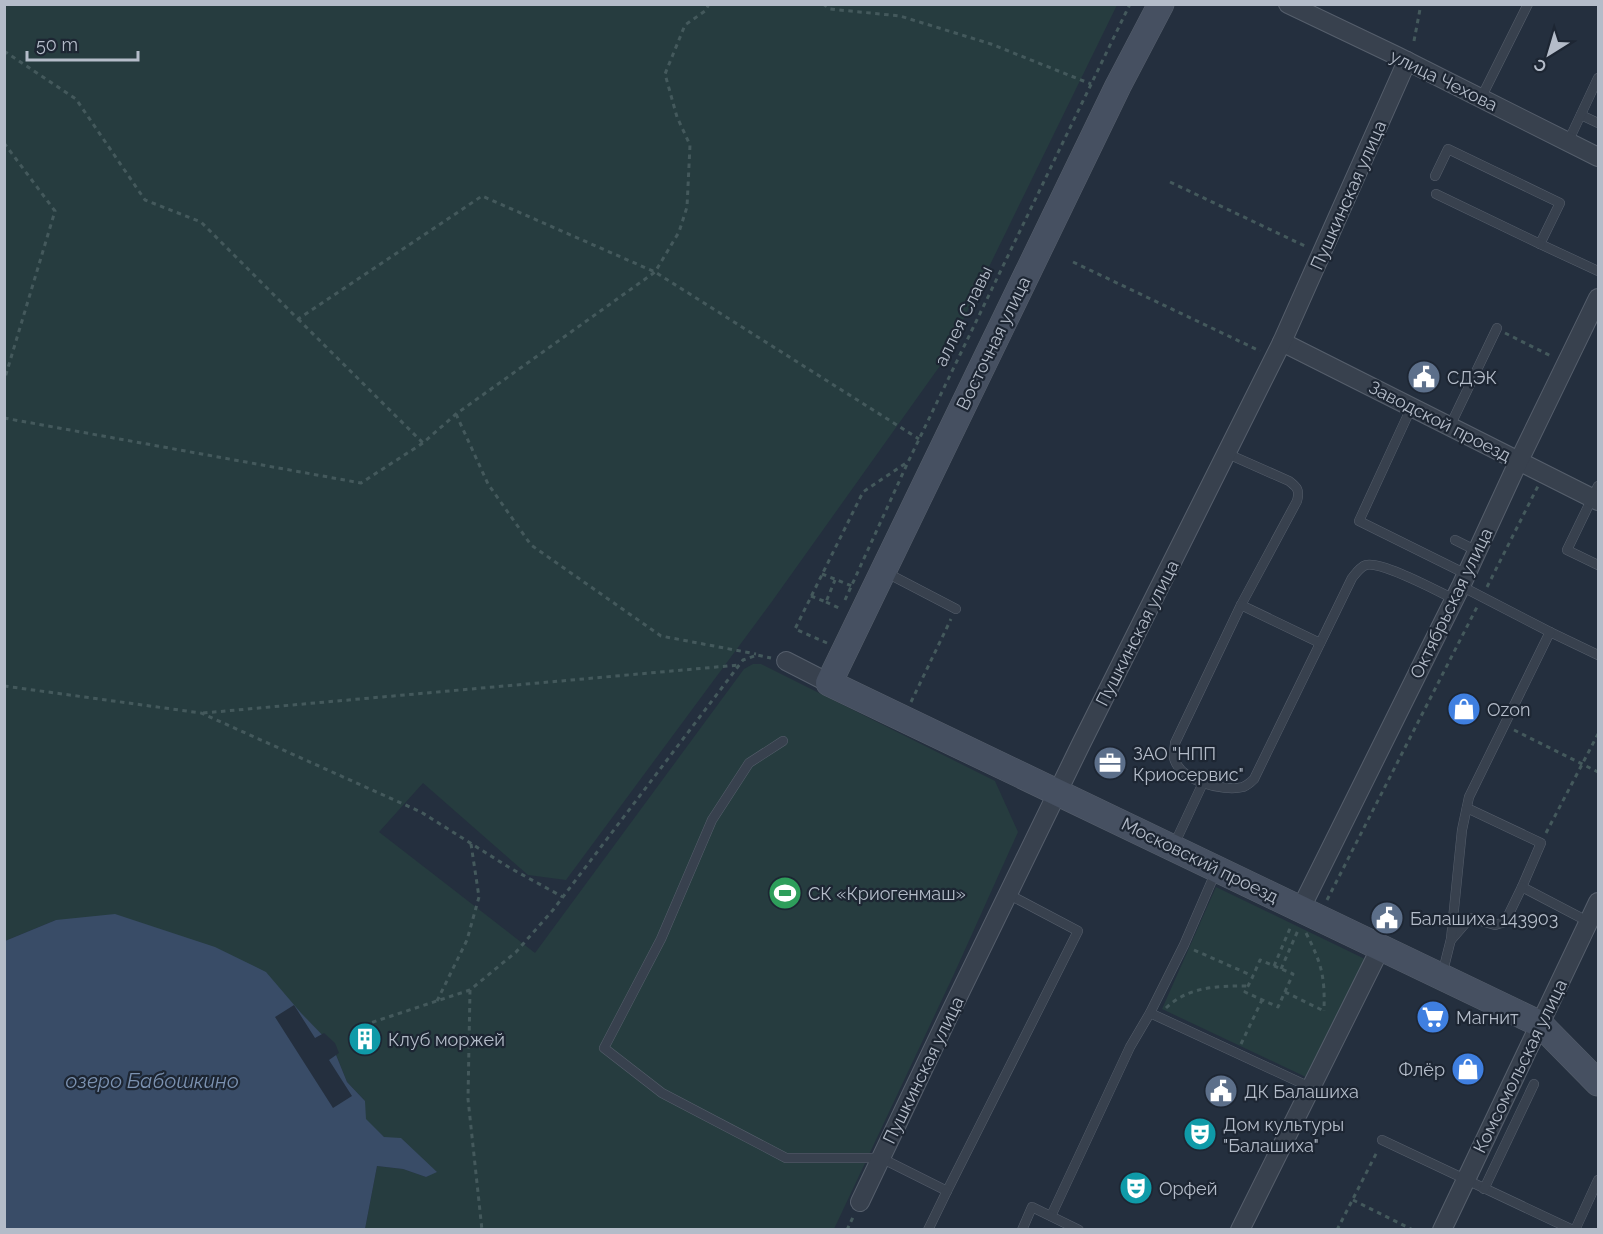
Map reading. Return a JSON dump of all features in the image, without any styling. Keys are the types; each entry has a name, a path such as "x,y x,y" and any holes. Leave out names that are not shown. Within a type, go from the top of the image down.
{"street":[{"name":"Восточная улица","path":"829,683 1113,97 1161,4"},
{"name":"улица Чехова","path":"1288,4 1599,157"},
{"name":"Пушкинская улица","path":"860,1202 1058,792 1282,342 1407,61"},
{"name":"Октябрьская улица","path":"1307,911 1519,460 1599,298"},
{"name":"Заводской проезд","path":"1282,342 1519,460 1597,495"},
{"name":"Московский проезд","path":"786,661 1540,1024 1599,1083"},
{"name":"Комсомольская улица","path":"1443,1230 1599,902"},
{"path":"1240,1230 1381,947"}],"lane":[{"path":"1481,98 1528,4"},
{"path":"1568,142 1599,78"},
{"path":"1581,115 1599,123"},
{"path":"1435,176 1448,149 1560,203 1540,244"},
{"path":"1436,194 1599,271"},
{"path":"1450,426 1497,328"},
{"path":"1412,406 1359,521 1460,586 1599,655"},
{"path":"1228,454 1289,481 1297,487 1299,493 1298,501 1241,605 1175,743 1174,758 1184,772 1202,784 1241,788 1254,778 1358,570 1365,565 1377,566 1460,586"},
{"path":"1597,495 1567,550 1599,565"},
{"path":"1455,540 1477,551"},
{"path":"883,571 956,609"},
{"path":"1241,605 1320,643"},
{"path":"1441,977 1450,942 1462,830 1469,797 1550,632"},
{"path":"783,741 749,763 712,820 661,939 604,1048 662,1093 786,1158 881,1158 947,1191"},
{"path":"1173,847 1202,784"},
{"path":"1450,942 1470,918 1495,925 1505,922 1541,843 1467,808"},
{"path":"1051,1216 1130,1047 1184,945 1217,868"},
{"path":"1522,887 1589,922"},
{"path":"928,1230 1078,932 1008,894"},
{"path":"1150,1013 1312,1088"},
{"path":"1484,1189 1534,1084"},
{"path":"1382,1140 1574,1230 1599,1180"},
{"path":"1022,1230 1032,1207 1078,1230"}],"path":[{"path":"4,418 361,483 423,442 456,414 655,272 679,232 687,207 690,146 677,117 665,74 685,25 705,11 709,4"},
{"path":"823,4 830,9 900,16 991,45 1092,84"},
{"name":"аллея Славы","path":"837,618 908,462 1130,4"},
{"path":"1414,41 1421,4"},
{"path":"4,51 76,99 145,200 201,222 423,442"},
{"path":"4,143 55,211 4,381"},
{"path":"1170,182 1322,254"},
{"path":"298,319 482,196 655,272 919,439"},
{"path":"1073,262 1260,351"},
{"path":"1497,328 1566,363"},
{"path":"456,414 488,484 531,545 661,636 786,661"},
{"path":"830,634 826,643 795,629 863,492 908,462"},
{"path":"1274,966 1482,597 1539,485"},
{"path":"821,574 851,586 883,571"},
{"path":"826,603 835,580"},
{"path":"811,596 841,609"},
{"path":"903,718 956,609"},
{"path":"355,1028 470,990 516,952 563,897 743,660 757,655"},
{"path":"4,686 201,713 739,665"},
{"path":"201,713 421,812 510,868 563,897"},
{"path":"1504,725 1599,772"},
{"path":"1541,843 1599,734"},
{"path":"437,1001 467,940 479,897 471,844"},
{"path":"1281,969 1301,924 1320,960 1325,984 1324,1011 1285,993"},
{"path":"1184,945 1253,976"},
{"path":"1260,960 1274,966 1293,974 1278,1007 1245,992 1260,960"},
{"path":"1160,1018 1176,999 1192,992 1210,986 1248,986"},
{"path":"470,990 468,1099 482,1230"},
{"path":"1237,1053 1262,1000"},
{"path":"1337,1230 1382,1140"},
{"path":"1353,1200 1413,1230"}],"green space":[{"path":"5,5 1117,5 942,363 773,600 566,880 528,875 423,783 379,832 535,953 744,669 753,664 761,664 995,781 1018,832 834,1229 365,1229 377,1166 403,1169 426,1177 436,1171 384,1137 365,1119 365,1101 347,1082 332,1045 301,1014 56,920 5,941"},
{"path":"1216,887 1367,960 1310,1079 1162,1009"}],"water":[{"name":"озеро Бабошкино","path":"115,914 215,947 266,972 332,1045 347,1082 365,1101 366,1119 384,1137 401,1138 437,1172 426,1177 403,1169 377,1166 365,1229 5,1230 5,941 56,920"}],"pier":[{"path":"294,1005 315,1038 324,1033 335,1043 339,1053 329,1060 352,1096 333,1108 275,1017"}],"place":[{"name":"СДЭК","path":"1424,377"},
{"name":"Ozon","path":"1464,709"},
{"name":"ЗАО \"НПП Криосервис\"","path":"1110,763"},
{"name":"СК «Криогенмаш»","path":"785,893"},
{"name":"Балашиха 143903","path":"1387,918"},
{"name":"Магнит","path":"1433,1017"},
{"name":"Клуб моржей","path":"365,1039"},
{"name":"Флёр","path":"1468,1069"},
{"name":"ДК Балашиха","path":"1221,1091"},
{"name":"Дом культуры \"Балашиха\"","path":"1200,1134"},
{"name":"Орфей","path":"1136,1188"}]}
